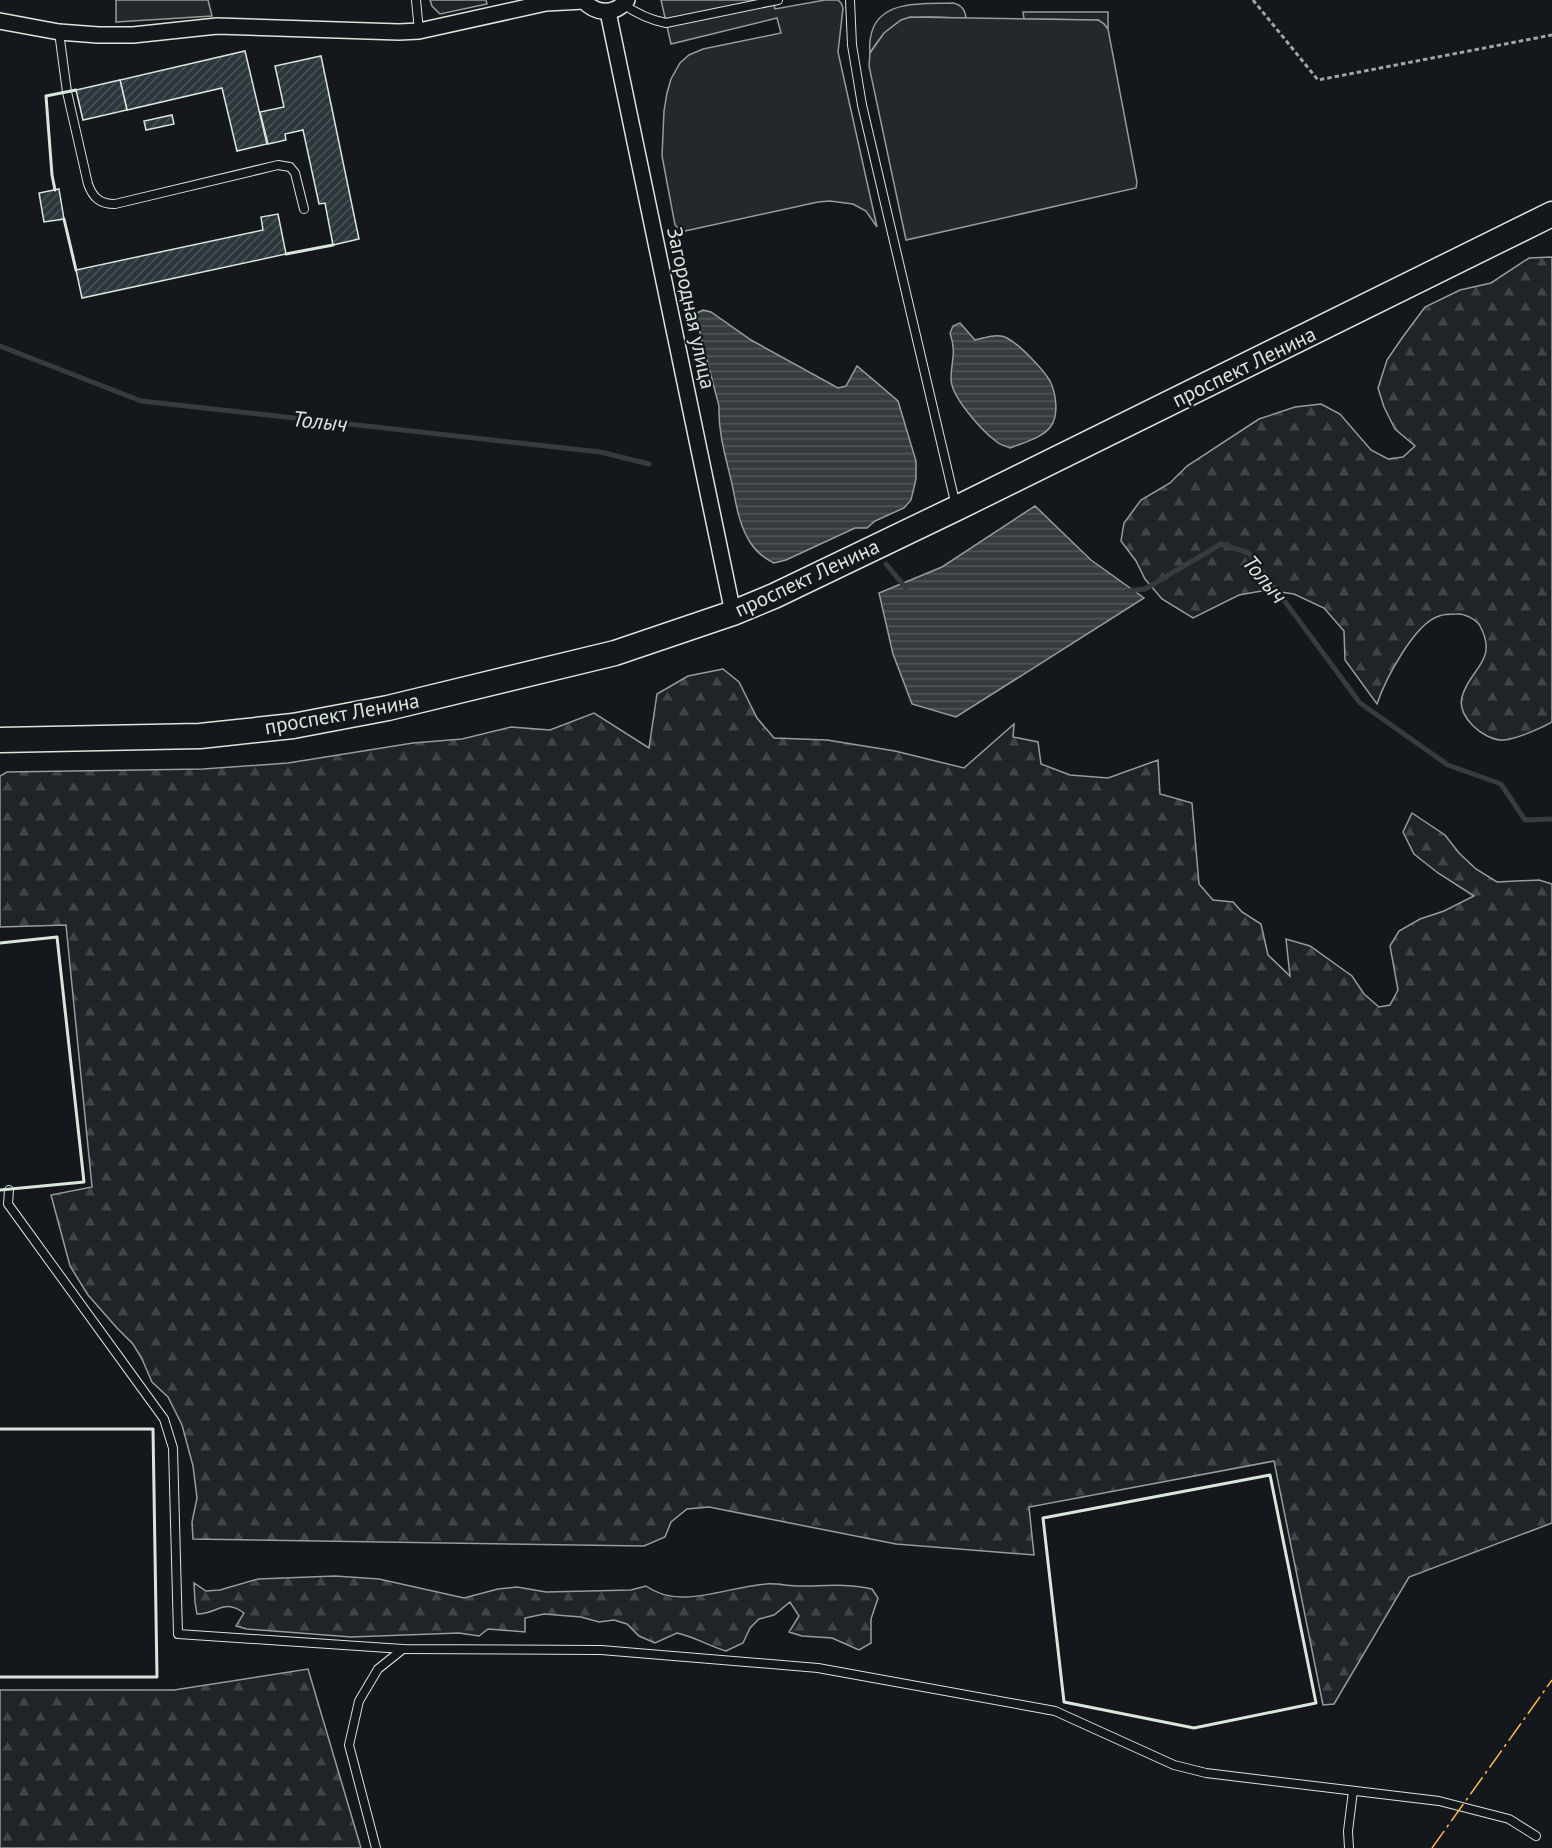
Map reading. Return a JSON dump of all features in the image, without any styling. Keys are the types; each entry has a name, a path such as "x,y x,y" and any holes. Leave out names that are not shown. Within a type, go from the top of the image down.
{"main road":[{"name":"проспект Ленина","path":"0,740 200,736 293,726 388,708 615,653 734,613 957,508 1552,214"}],"street":[{"path":"0,21 59,33 117,36 217,26 399,32 419,31 546,3 583,1 590,8 608,12 625,2"},
{"name":"Загородная улица","path":"608,12 734,613"}],"lane":[{"path":"416,0 419,31"},
{"path":"625,2 636,13 666,23 778,0"},
{"path":"850,0 852,45 862,105 957,508"},
{"path":"59,33 67,92 88,184 99,201 105,204 115,204 278,165 290,167 295,173 304,209"},
{"path":"9,1190 8,1204 164,1419 173,1448 178,1634 403,1649 601,1650 818,1668 1055,1711 1174,1765 1206,1773 1439,1801 1509,1819 1536,1836"},
{"path":"376,1848 349,1745 359,1701 378,1669 403,1649"},
{"path":"1349,1848 1348,1831 1353,1791"}],"path":[{"path":"1253,0 1318,80 1552,35"}],"green space":[{"path":"430,0 486,0 487,4 440,14 432,6"},
{"path":"953,3 963,8 966,18 923,17 900,22 880,39 870,53 870,40 874,26 888,12 908,5"},
{"path":"1023,12 1108,12 1108,29 1098,20 1024,19"},
{"path":"1552,257 1552,722 1534,731 1501,740 1486,736 1467,719 1461,704 1462,697 1470,679 1481,664 1486,648 1480,626 1467,616 1448,614 1429,621 1402,654 1377,704 1345,660 1344,631 1324,608 1294,594 1267,590 1239,595 1193,618 1162,599 1145,579 1136,561 1121,541 1124,523 1141,500 1170,483 1187,466 1259,419 1295,407 1321,404 1340,414 1371,450 1388,459 1403,457 1415,446 1395,429 1378,388 1387,360 1425,307 1460,290 1491,283 1529,258"},
{"path":"723,669 739,682 757,718 774,738 827,740 895,751 964,768 1014,724 1013,737 1038,742 1041,764 1070,775 1108,778 1158,760 1160,794 1192,803 1199,884 1213,900 1233,902 1242,912 1261,924 1268,955 1290,976 1286,939 1310,946 1352,976 1364,994 1379,1007 1390,1005 1398,990 1390,946 1399,931 1420,919 1444,911 1474,896 1438,873 1414,854 1403,832 1412,813 1445,835 1476,869 1497,882 1539,880 1552,884 1552,1523 1409,1577 1334,1704 1323,1705 1274,1461 1029,1507 1034,1555 896,1544 709,1507 687,1509 671,1522 665,1537 644,1546 193,1539 192,1522 197,1498 193,1466 182,1425 168,1397 152,1382 133,1344 88,1295 70,1266 51,1195 92,1187 66,925 0,927 0,776 7,772 203,769 288,763 413,743 462,739 511,727 550,730 594,713 649,748 657,694 688,676"},
{"path":"335,1576 379,1579 464,1598 498,1589 517,1587 546,1592 631,1590 646,1586 674,1597 689,1597 770,1584 863,1587 872,1589 878,1598 871,1619 871,1643 859,1650 832,1638 802,1636 789,1632 799,1616 790,1602 774,1615 759,1619 750,1628 743,1643 726,1651 677,1633 655,1643 639,1636 627,1624 614,1620 599,1622 581,1617 544,1614 525,1618 525,1632 488,1629 479,1636 459,1633 351,1637 247,1629 236,1626 244,1613 231,1607 197,1614 194,1583 206,1591 220,1590 258,1579"},
{"path":"308,1669 361,1848 0,1848 0,1690 174,1690"}],"shaded area":[{"path":"116,0 208,0 212,16 116,22"},
{"path":"661,0 773,0 775,9 825,0 838,0 841,3 843,8 838,52 877,227 866,211 853,204 830,201 685,231 675,225 662,156 664,111 671,79 680,63 689,55 703,49 781,33 777,18 671,44"},
{"path":"910,17 1098,20 1104,24 1108,29 1137,182 1136,188 906,240 869,66 870,53 884,33 901,20"},
{"path":"703,310 711,312 751,340 838,388 846,386 857,366 898,401 916,461 916,479 911,500 904,508 875,521 867,528 855,528 786,560 774,563 758,552 746,535 737,507 721,436 719,406 695,314"},
{"path":"960,323 975,340 995,336 1012,341 1047,376 1054,392 1056,410 1054,421 1043,434 1010,448 991,437 969,414 956,395 951,379 953,352 950,333 953,326"},
{"path":"1035,506 1091,560 1144,598 956,717 912,704 893,654 879,593 942,567"}],"building":[{"path":"245,51 267,144 237,151 222,88 127,110 120,80"},
{"path":"321,56 359,239 333,245 325,203 319,204 303,130 285,134 286,140 268,144 260,112 284,107 275,66"},
{"path":"120,80 127,110 83,120 76,90"},
{"path":"172,115 174,124 146,130 144,121"},
{"path":"59,189 64,219 44,222 39,193"},
{"path":"278,214 286,254 82,298 76,270 263,230 261,217"}],"waterway":[{"name":"Толыч","path":"0,346 141,401 600,452 649,464"},
{"name":"Толыч","path":"1128,591 1145,589 1221,544 1249,553 1360,703 1448,765 1501,784 1525,820 1552,819"},
{"name":"Толыч","path":"886,564 906,588"}],"wall":[{"path":"55,190 46,96 76,90"},
{"path":"64,219 76,270"},
{"path":"286,254 333,245"},
{"path":"0,943 57,937 84,1182 0,1190"},
{"path":"0,1429 153,1429 157,1677 0,1677"},
{"path":"1270,1475 1316,1703 1194,1728 1064,1702 1043,1518 1270,1475"}],"power":[{"path":"1432,1848 1552,1680"}]}
